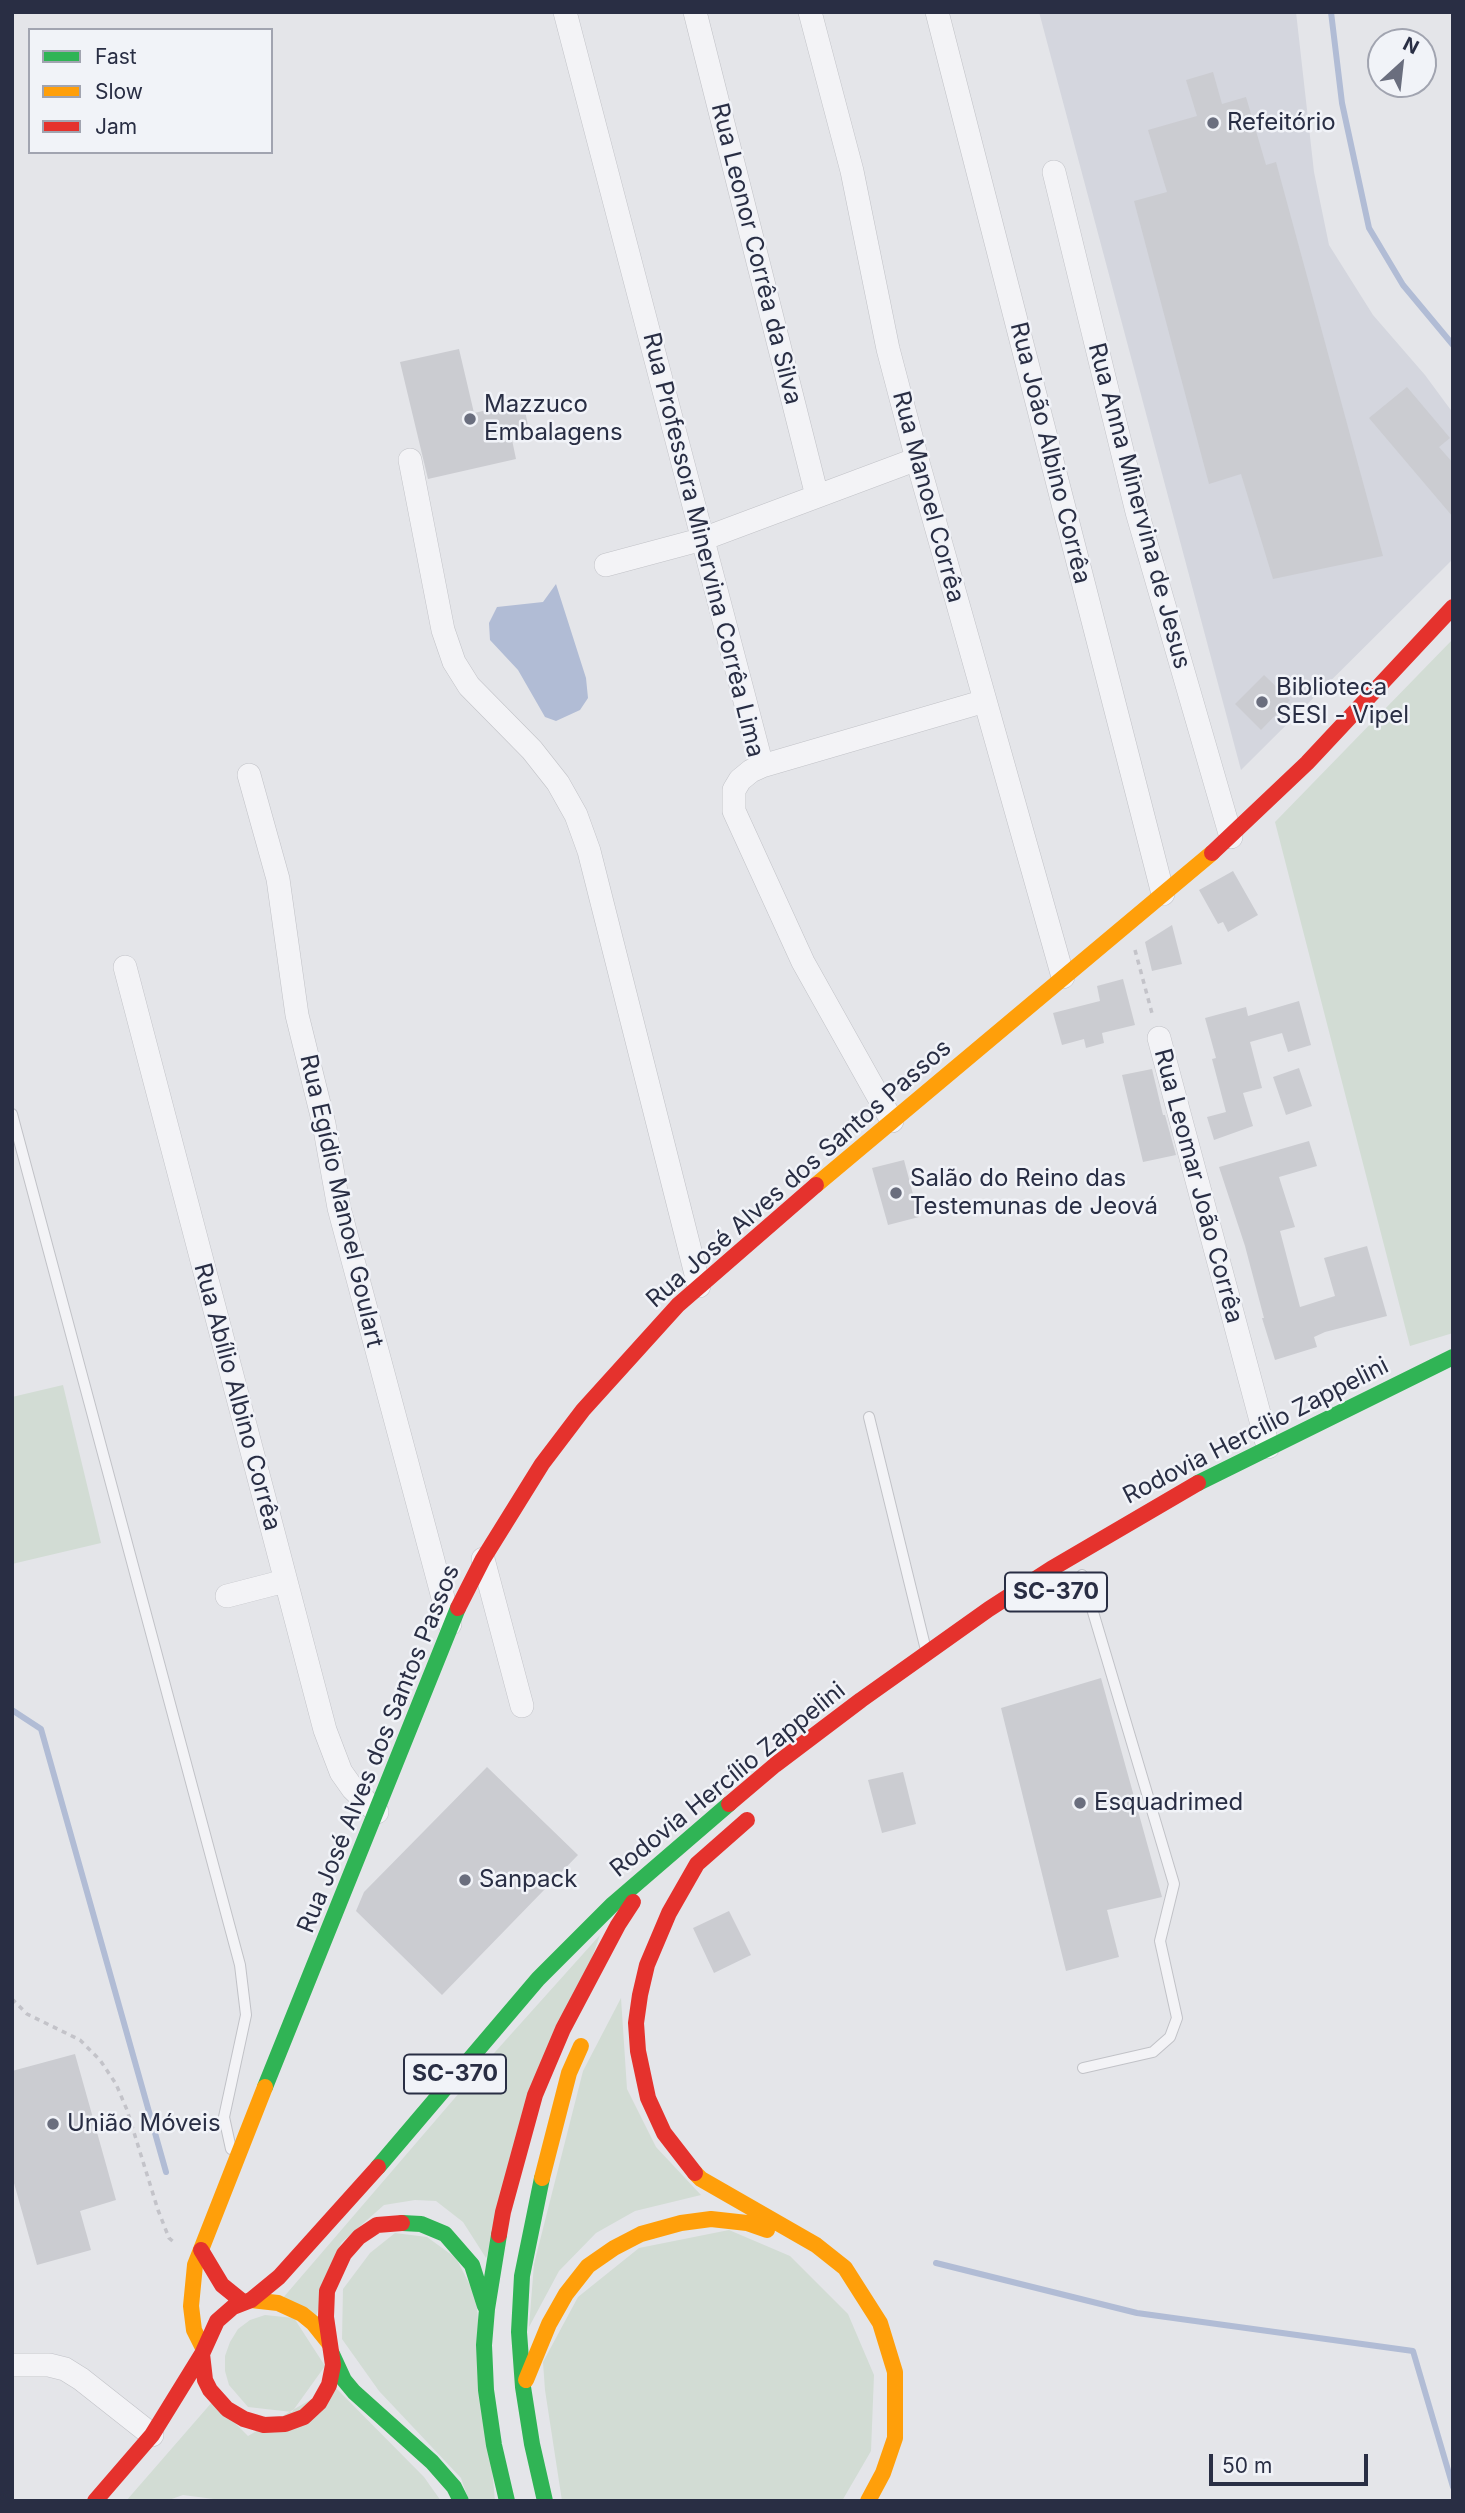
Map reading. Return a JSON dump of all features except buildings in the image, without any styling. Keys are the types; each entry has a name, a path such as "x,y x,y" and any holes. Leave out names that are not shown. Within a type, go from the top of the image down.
{"main road":[{"name":"Rua José Alves dos Santos Passos","path":"202,2351 194,2330 192,2281 233,2162 377,1812 450,1624 483,1559 542,1464 583,1410 653,1331 699,1286 1231,837 1307,764 1453,607"},
{"name":"Rodovia Hercílio Zappelini","path":"95,2501 152,2435 217,2322 233,2307 247,2301 279,2277 326,2227 538,1979 613,1904 775,1765 989,1609 1062,1562 1219,1471 1453,1357"},
{"name":"SC-370","path":"1077,1578 1099,1563"},
{"name":"Rodovia Hercílio Zappelini","path":"761,1807 697,1864 665,1923 647,1965 640,1995 637,2032 648,2098 664,2133 701,2179 816,2245 845,2268 880,2323 895,2372 895,2438 883,2473 867,2501"},
{"name":"SC-370","path":"507,2501 494,2445 486,2390 484,2345 486,2309 503,2212 535,2095 564,2029 618,1925 667,1857"},
{"path":"644,1928 666,1898 697,1864"},
{"path":"545,2501 523,2387 519,2332 522,2276 548,2147 566,2085 585,2036"},
{"path":"523,2387 549,2324 566,2294 588,2266 641,2234 681,2223 711,2219 747,2223 816,2245"},
{"path":"202,2351 205,2380 218,2400 244,2419 264,2425 285,2424 304,2417 319,2403 329,2385 333,2365 326,2318 327,2291 344,2254 359,2237 377,2225 396,2222 421,2224 445,2234 472,2265 486,2309"},
{"path":"201,2250 222,2285 247,2301 278,2303 302,2314 313,2323 330,2349 344,2380 432,2462 454,2487 461,2501"}],"street":[{"name":"Rua Professora Minervina Corrêa Lima","path":"565,12 762,766 740,780 734,790 734,811 803,962 892,1121"},
{"name":"Rua Leonor Corrêa da Silva","path":"695,12 817,496"},
{"name":"Rua Manoel Corrêa","path":"810,12 852,171 888,349 1063,977"},
{"name":"Rua João Albino Corrêa","path":"937,12 1163,894"},
{"name":"Rua Anna Minervina de Jesus","path":"1054,172 1138,512 1231,837"},
{"path":"606,565 703,539 917,459"},
{"path":"410,460 443,630 454,662 469,686 532,750 558,783 576,815 585,839 699,1286"},
{"path":"762,766 985,701"},
{"name":"Rua Egídio Manoel Goulart","path":"249,775 278,878 297,1015 324,1124 339,1208 450,1624"},
{"name":"Rua Abílio Albino Corrêa","path":"125,967 332,1753 353,1789 377,1812"},
{"name":"Rua Leomar João Corrêa","path":"1158,1038 1268,1447"},
{"path":"483,1559 522,1706"},
{"path":"227,1596 285,1581"},
{"path":"12,2365 49,2365 65,2369 152,2435"}],"lane":[{"path":"12,1114 240,1965 246,2015 223,2117 233,2162"},
{"path":"869,1417 927,1653"},
{"path":"1077,1578 1174,1884 1160,1941 1177,2018 1170,2037 1153,2052 1083,2068"}],"path":[{"name":"Rua Leomar João Corrêa","path":"1128,924 1158,1038"},
{"path":"12,1999 27,2014 80,2040 100,2060 116,2084 127,2110 169,2238 177,2245 201,2250"}],"shaded area":[{"path":"1039,12 1296,12 1314,172 1329,245 1373,315 1425,375 1453,413 1453,559 1241,770"},
{"path":"1453,639 1453,1333 1410,1346 1275,822"},
{"path":"63,1385 101,1543 12,1564 12,1397"},
{"path":"600,1935 486,2258 463,2222 436,2201 415,2200 384,2205 341,2243 315,2319 282,2299 478,2071"},
{"path":"621,1998 627,2089 656,2147 701,2195 635,2211 596,2233 559,2271 529,2327 534,2264 583,2071"},
{"path":"729,2230 790,2256 848,2314 874,2375 871,2451 842,2501 562,2501 543,2362 578,2297 639,2248"},
{"path":"395,2233 427,2237 456,2258 476,2297 495,2501 469,2501 461,2478 379,2391 342,2339 343,2289 370,2253"},
{"path":"265,2315 294,2318 325,2366 292,2412 248,2407 229,2385 225,2371 225,2356 238,2329 250,2320"},
{"path":"334,2386 424,2477 441,2501 229,2501 183,2495 166,2501 126,2501 213,2401 248,2436"}],"water":[{"path":"556,584 586,678 588,698 580,710 556,721 545,717 518,670 490,640 489,623 497,607 543,602"}],"waterway":[{"path":"1331,12 1342,103 1369,228 1403,285 1453,345"},
{"path":"12,1710 41,1729 166,2172"},
{"path":"936,2263 1137,2313 1413,2351 1453,2487"}],"traffic: fast":[{"path":"1198,1483 1453,1357"},
{"path":"265,2087 458,1608"},
{"path":"378,2167 538,1979 613,1904 729,1804"},
{"path":"542,2178 522,2276 519,2332 523,2387 545,2501"},
{"path":"402,2223 421,2224 445,2234 472,2265 485,2306"},
{"path":"499,2235 484,2345 486,2390 494,2445 507,2501"},
{"path":"332,2354 344,2380 354,2392 432,2462 454,2487 461,2501"}],"traffic: slow":[{"path":"816,1185 1212,853"},
{"path":"542,2178 569,2073 581,2046"},
{"path":"203,2348 194,2330 191,2306 195,2265 265,2087"},
{"path":"695,2173 816,2245 845,2268 880,2323 895,2372 895,2438 883,2473 868,2501"},
{"path":"526,2380 549,2324 566,2294 588,2266 614,2248 641,2234 681,2223 711,2219 747,2223 767,2230"},
{"path":"251,2300 278,2303 302,2314 329,2343"}],"traffic: jam":[{"path":"1212,853 1307,763 1453,607"},
{"path":"458,1608 483,1559 542,1464 583,1410 678,1305 816,1185"},
{"path":"729,1804 775,1765 861,1700 989,1609 1051,1569 1198,1483"},
{"path":"695,2173 664,2133 648,2098 638,2051 636,2023 640,1995 647,1965 669,1913 697,1864 747,1820"},
{"path":"499,2235 535,2095 563,2029 633,1902"},
{"path":"95,2501 152,2435 202,2354 217,2321 233,2307 251,2300 279,2277 378,2167"},
{"path":"202,2354 205,2380 227,2409 244,2419 264,2425 285,2424 304,2417 319,2403 329,2385 333,2365 326,2317 327,2291 344,2254 359,2237 377,2225 402,2223"},
{"path":"201,2250 222,2285 243,2302"}],"place":[{"name":"Refeitório","path":"1213,123"},
{"name":"Mazzuco Embalagens","path":"470,419"},
{"name":"Biblioteca SESI - Vipel","path":"1262,702"},
{"name":"Salão do Reino das Testemunas de Jeová","path":"896,1193"},
{"name":"Esquadrimed","path":"1080,1803"},
{"name":"Sanpack","path":"465,1880"},
{"name":"União Móveis","path":"53,2124"}]}
